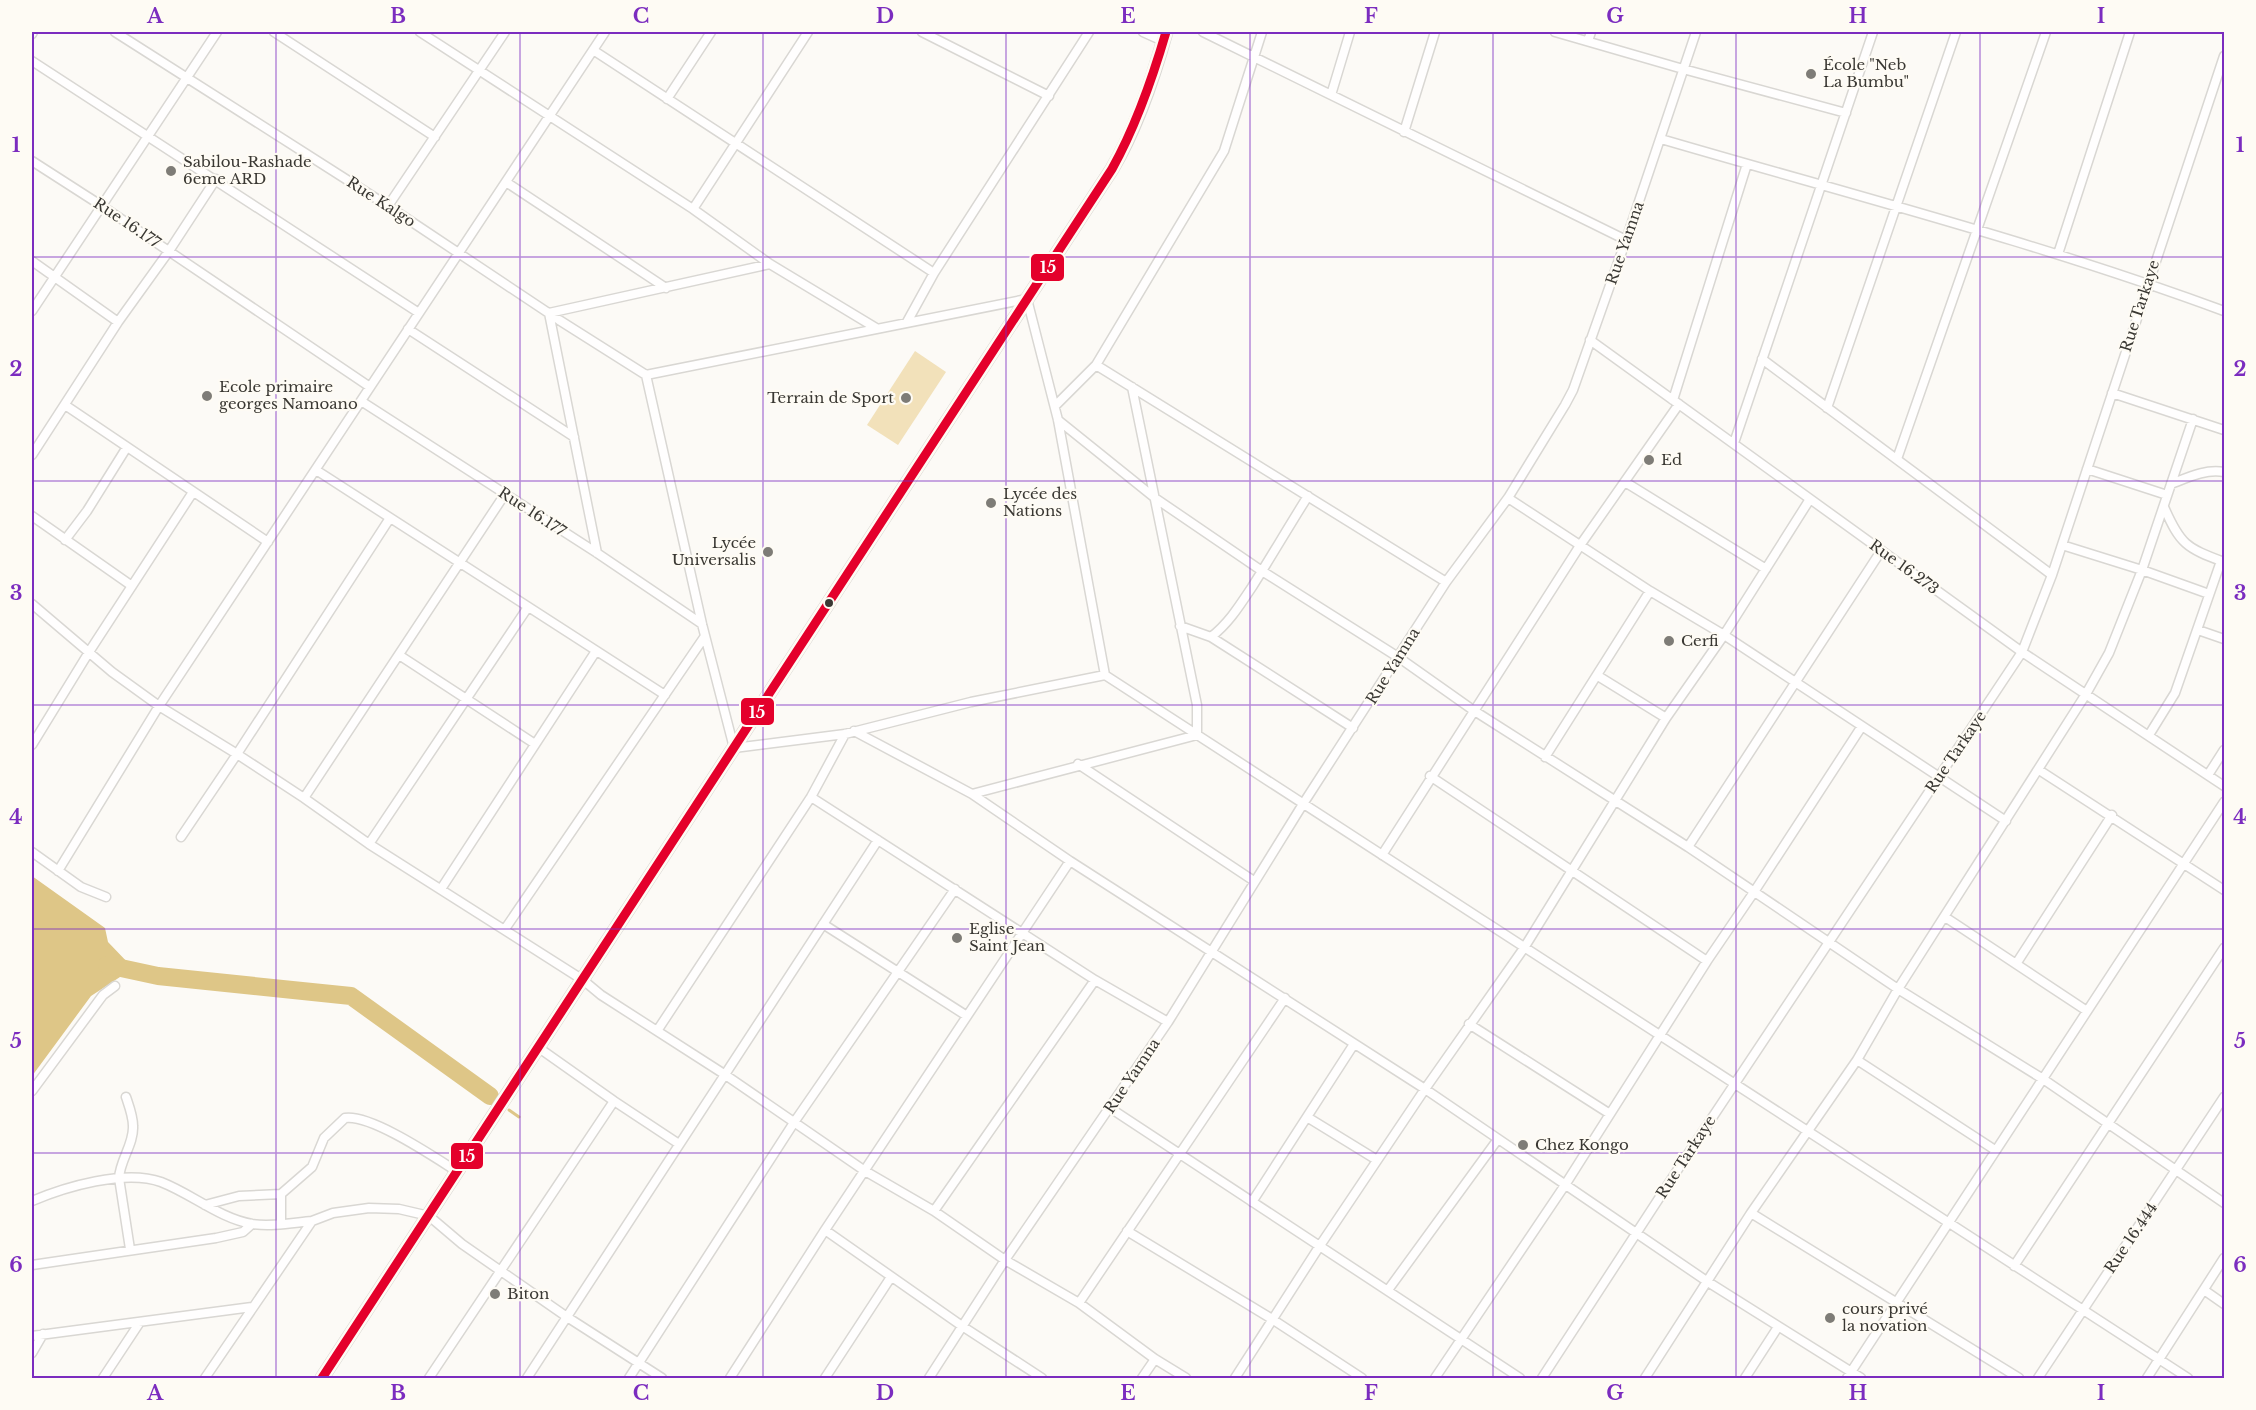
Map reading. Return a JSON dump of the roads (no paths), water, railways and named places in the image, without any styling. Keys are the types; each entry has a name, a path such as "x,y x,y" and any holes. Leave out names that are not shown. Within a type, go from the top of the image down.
{"main road":[{"path":"322,1378 540,1048 1127,144 1164,36"}],"street":[{"path":"32,311 217,32"},
{"path":"274,32 435,137"},
{"path":"420,32 693,209 770,264 876,328"},
{"path":"388,206 505,32"},
{"path":"58,871 159,706 605,32"},
{"path":"667,99 711,32"},
{"path":"693,209 808,32"},
{"path":"922,32 1049,96"},
{"path":"907,322 934,273 1089,32"},
{"path":"1143,32 1164,36"},
{"path":"1203,32 1626,240"},
{"path":"1054,406 1096,365 1224,151 1262,32"},
{"path":"1331,95 1350,32"},
{"path":"1404,132 1435,32"},
{"path":"1555,32 1590,36 1683,69 1846,112"},
{"name":"Rue Yamna","path":"929,1378 1005,1260 1168,1022 1303,804 1446,582 1508,498 1565,405 1626,240 1696,32"},
{"path":"1734,443 1873,32"},
{"path":"1827,408 1956,32"},
{"path":"1897,459 2046,32"},
{"path":"2058,254 2130,32"},
{"name":"Rue Kalgo","path":"120,33 646,375"},
{"path":"592,50 934,273"},
{"name":"Rue Tarkaye","path":"1542,1378 1734,1084 2022,652 2062,545 2224,56"},
{"path":"32,61 419,313"},
{"path":"1660,139 2058,254 2148,283 2224,311"},
{"name":"Rue 16.177","path":"32,161 370,387"},
{"path":"1382,855 1430,776 1676,402 1747,164"},
{"path":"32,455 118,322 169,251 216,179"},
{"path":"506,182 666,288"},
{"path":"32,261 118,322"},
{"path":"597,553 549,313 770,264"},
{"path":"1105,675 1058,420 1028,299 646,375 702,624 734,747 845,734 971,702 1105,675 2188,1378"},
{"path":"408,329 574,437"},
{"name":"Rue 16.273","path":"1590,340 2022,652 2224,786"},
{"path":"1762,359 2052,574"},
{"path":"1096,365 1446,582"},
{"path":"1132,387 1197,705 1197,735"},
{"path":"2112,393 2224,430"},
{"name":"Rue 16.177","path":"361,401 597,553 702,624"},
{"path":"65,405 268,542"},
{"path":"1645,1378 1751,1213 1857,1060 1898,989 2086,694 2109,653 2142,570 2193,419"},
{"path":"1058,420 1155,498 1262,571 1398,657 1473,710 1688,848 1898,989 2043,1079 2224,1203"},
{"path":"65,540 87,511 127,447"},
{"path":"316,470 665,695"},
{"path":"2087,470 2167,495"},
{"path":"2171,484 2198,474 2224,472"},
{"path":"1625,482 1766,568"},
{"path":"32,745 89,652 193,492"},
{"path":"304,798 505,494"},
{"path":"1211,637 1229,621 1308,496"},
{"path":"1508,498 1650,591 1724,635 2006,822"},
{"path":"1235,1378 1377,1160 1469,1024 1524,948 1666,718 1724,635 1810,499"},
{"path":"2149,735 2175,693 2223,561 2188,546 2180,540 2164,507"},
{"path":"32,516 132,586"},
{"path":"181,837 390,518"},
{"path":"2062,545 2210,594"},
{"path":"1688,848 1881,551"},
{"path":"1545,757 1650,591"},
{"path":"369,844 528,607"},
{"path":"33,609 159,706 304,798 369,844 506,929 602,995 795,1121 865,1171 934,1211 1005,1260 1079,1303 1155,1359 1186,1378"},
{"path":"1180,626 1211,637 1353,728"},
{"path":"2198,630 2224,639"},
{"path":"506,929 705,636"},
{"path":"441,889 596,651"},
{"path":"399,655 535,744"},
{"path":"1598,676 1666,718"},
{"path":"1435,1378 1565,1185 1707,960 1862,726"},
{"path":"855,731 972,794 1070,861 1425,1089 1849,1375 1861,1378"},
{"path":"657,1030 811,796 845,734"},
{"path":"972,794 1078,764 1197,735"},
{"path":"2208,775 2224,750"},
{"path":"1078,764 1254,881"},
{"path":"2039,770 2224,890"},
{"path":"1430,776 1707,960"},
{"path":"811,796 1095,980 1168,1022"},
{"path":"1849,1375 1995,1150 2186,864 2224,802"},
{"path":"2016,964 2112,816"},
{"path":"527,1378 878,840"},
{"path":"32,852 81,887 106,897"},
{"path":"730,1378 825,1230 1070,861"},
{"path":"629,1378 795,1121 955,889"},
{"path":"1945,917 2087,1011"},
{"path":"823,924 967,1016"},
{"path":"2014,1266 2224,948"},
{"path":"934,1211 1095,980"},
{"path":"32,1091 103,995 115,986"},
{"path":"1079,1303 1285,998"},
{"path":"1469,1024 1610,1114"},
{"path":"1252,1202 1354,1044"},
{"path":"540,1048 679,1144"},
{"path":"1857,1060 1995,1150"},
{"path":"126,1097 133,1126 119,1178 130,1250"},
{"name":"Rue 16.444","path":"2038,1378 2224,1097"},
{"path":"429,1378 614,1101"},
{"path":"1110,1108 1520,1378"},
{"path":"205,1205 239,1196 281,1194 312,1167 327,1133 341,1120 349,1117 380,1127 458,1172"},
{"path":"1307,1117 1377,1160"},
{"path":"1388,1290 1498,1139"},
{"path":"32,1201 95,1181 119,1178 160,1182 232,1218 252,1224 312,1221 333,1213 369,1208 399,1209 429,1216 462,1244 567,1317 662,1378"},
{"path":"281,1194 281,1224"},
{"path":"1751,1213 2019,1378"},
{"path":"205,1378 312,1221"},
{"path":"32,1265 243,1232 252,1224"},
{"path":"825,1230 1039,1378"},
{"path":"1127,1231 1272,1319 1362,1378"},
{"path":"2147,1378 2224,1258"},
{"path":"825,1378 891,1276"},
{"path":"2204,1290 2224,1304"},
{"path":"32,1336 252,1307"},
{"path":"104,1378 140,1322"},
{"path":"1745,1378 1778,1328"},
{"path":"32,1353 43,1335"},
{"path":"1142,1378 1155,1359"}],"waterway":[{"path":"107,965 158,976 351,996 490,1096"},
{"path":"509,1110 519,1117"}],"place":[{"name":"École \"Neb La Bumbu\"","path":"1811,74"},
{"name":"Sabilou-Rashade 6eme ARD","path":"171,171"},
{"name":"Ecole primaire georges Namoano","path":"207,396"},
{"name":"Terrain de Sport","path":"906,398"},
{"name":"Ed","path":"1649,460"},
{"name":"Lycée des Nations","path":"991,503"},
{"name":"Lycée Universalis","path":"768,552"},
{"name":"Cerfi","path":"1669,641"},
{"name":"Eglise Saint Jean","path":"957,938"},
{"name":"Chez Kongo","path":"1523,1145"},
{"name":"Biton","path":"495,1294"},
{"name":"cours privé la novation","path":"1830,1318"}]}
